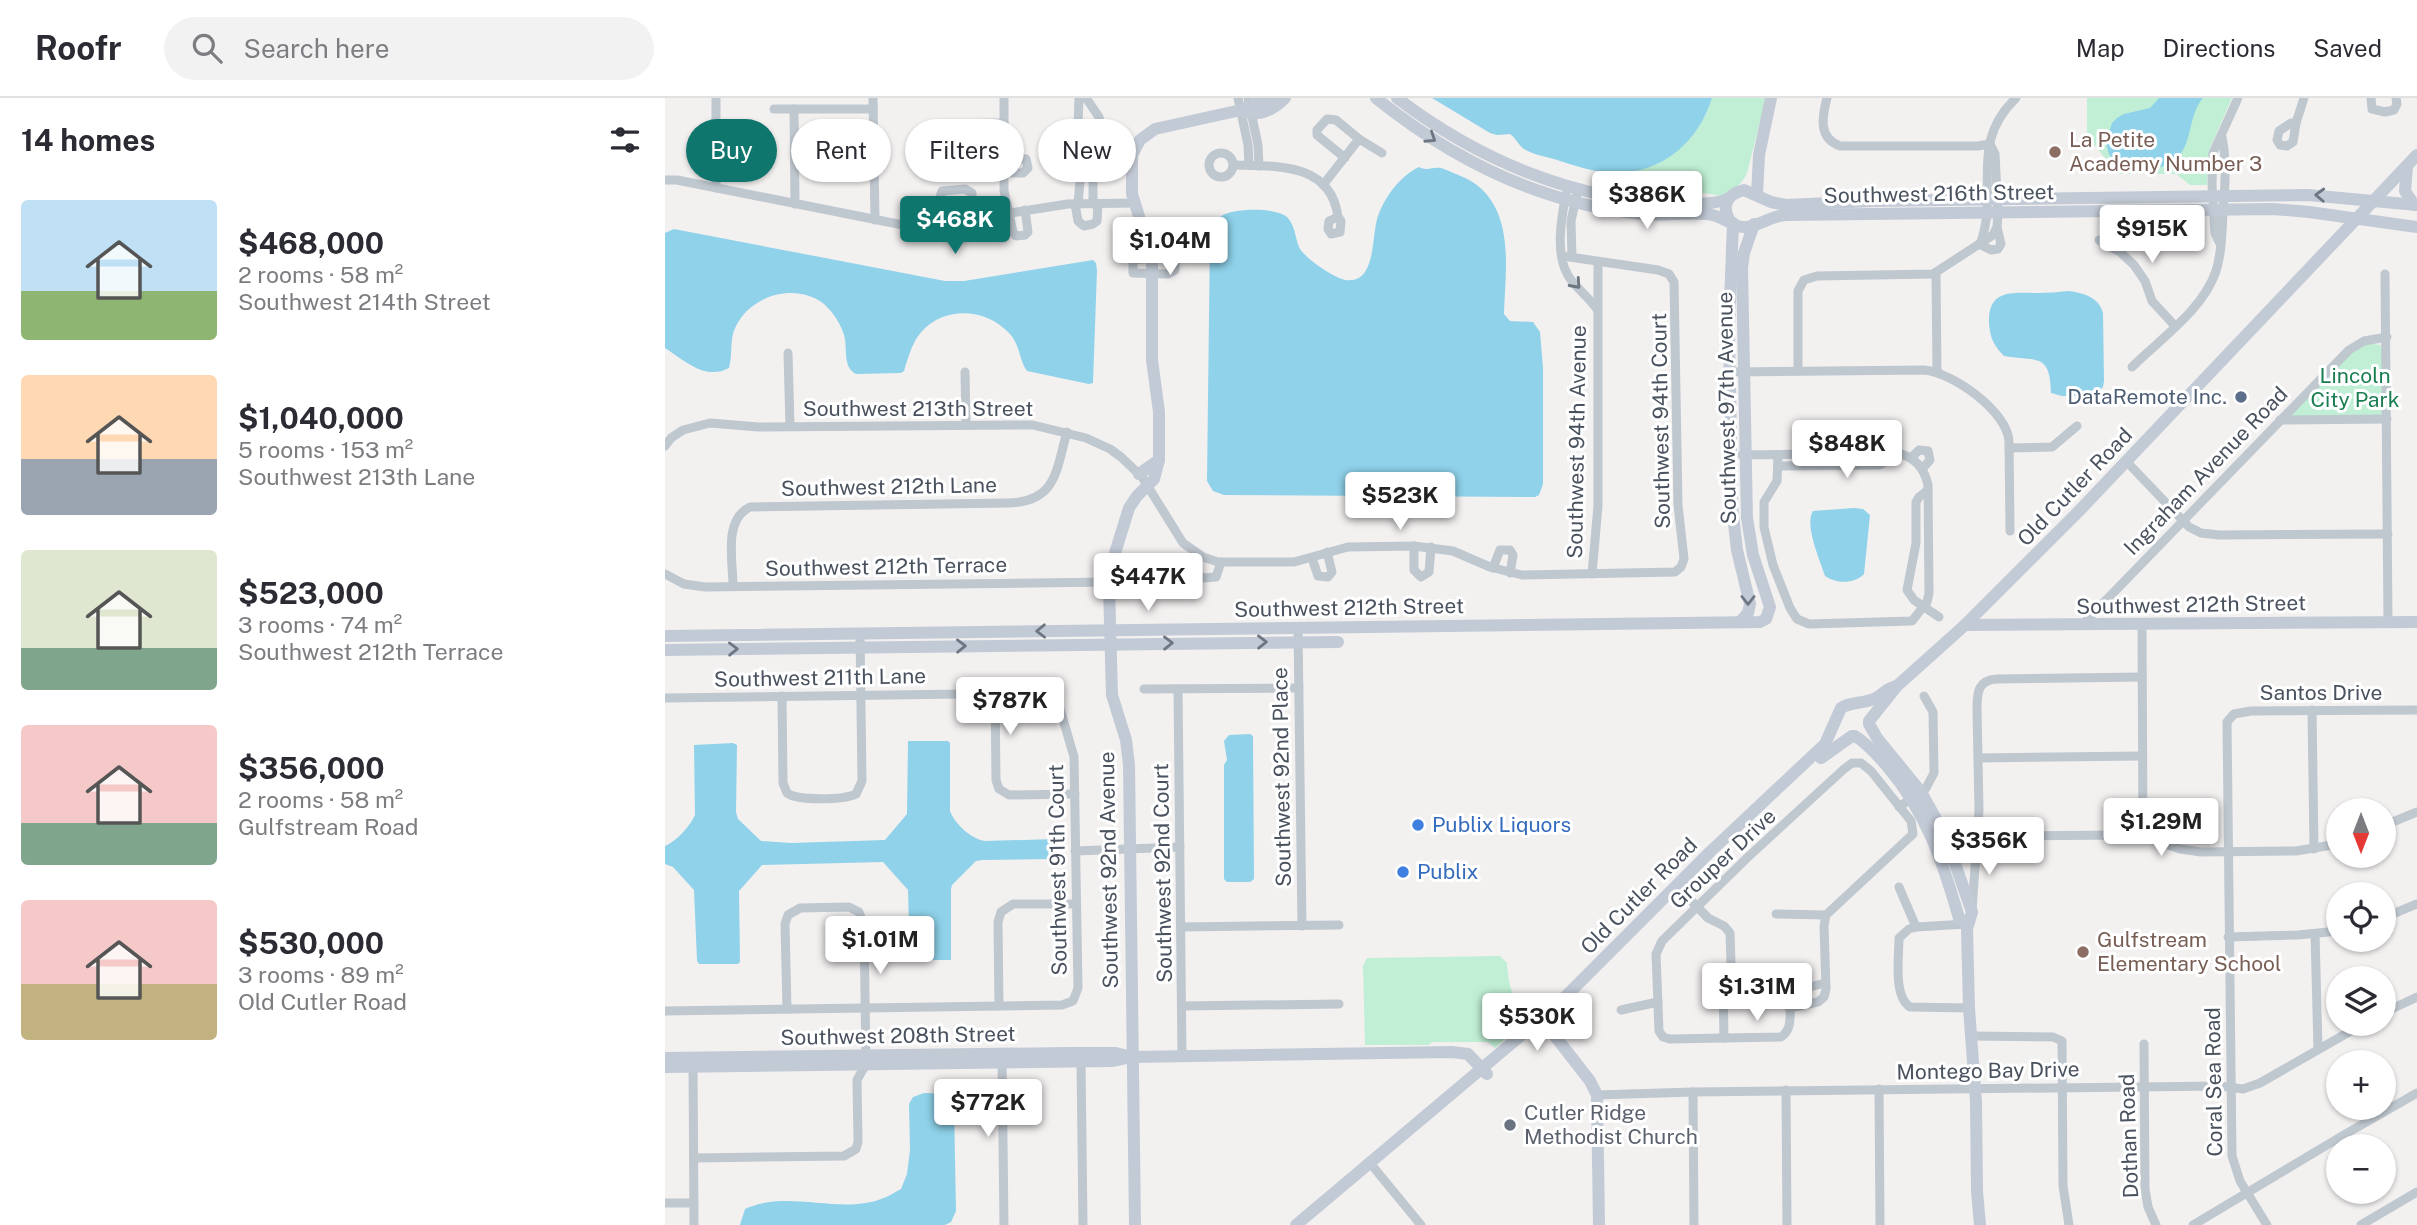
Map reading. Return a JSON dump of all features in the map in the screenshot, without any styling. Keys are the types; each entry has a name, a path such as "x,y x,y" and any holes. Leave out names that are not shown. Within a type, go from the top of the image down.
{"street":[{"path":"716,98 716,188"},
{"path":"873,98 875,219"},
{"path":"1004,98 1004,119"},
{"path":"1079,98 1079,126 1096,127 1099,125 1099,117 1086,98"},
{"name":"Southwest 92nd Avenue","path":"1135,1225 1128,750 1112,695 1110,582 1129,508 1157,475 1159,412 1152,360 1151,252 1134,203 1132,155 1145,135 1171,124 1271,98"},
{"name":"Southwest 92nd Avenue","path":"1246,105 1273,108 1285,98"},
{"path":"1376,98 1436,142 1511,181 1570,201 1642,214 1711,214 1744,228 1755,224 1763,210 1758,196 1759,155 1771,98"},
{"path":"1397,98 1442,130 1485,154 1520,170 1573,187 1663,202 1713,202 1747,190 1758,196"},
{"path":"1826,98 1822,120 1828,139 1835,144 1850,147 1990,144"},
{"path":"1980,243 1991,250 1999,249 2001,244 1992,213 1986,155 1998,121 2016,98"},
{"path":"2132,368 2175,326 2212,282 2220,244 2213,153 2238,98"},
{"path":"2296,123 2304,98"},
{"path":"2371,98 2374,111 2388,113 2396,108 2396,98"},
{"path":"1246,105 1248,145 1254,166"},
{"path":"774,110 873,110"},
{"path":"794,110 795,204"},
{"path":"1345,158 1317,135 1318,128 1325,120 1336,120 1381,153"},
{"path":"1323,185 1359,139"},
{"path":"1731,222 1725,210 1748,180 1759,155"},
{"name":"Old Cutler Road","path":"1869,722 1897,686 1965,625 2127,462 2417,155"},
{"path":"1234,165 1295,169 1323,185 1332,196 1338,217"},
{"path":"2407,166 2405,190 2416,205"},
{"path":"1084,177 1090,177 1093,181 1096,204 1097,221 1093,225 1084,226 1077,221 1080,181 1084,177"},
{"path":"665,180 674,179 908,226"},
{"path":"1004,182 1014,234 1025,235 1028,232 1025,210"},
{"name":"Southwest 94th Avenue","path":"1573,187 1561,222 1567,256 1565,269 1571,280 1597,309"},
{"path":"965,189 972,193 967,217 962,237 955,241 947,237 942,191 965,189"},
{"name":"Southwest 216th Street","path":"1758,196 1775,203 1800,205 1873,201 2329,195 2416,205"},
{"path":"929,217 967,217 1077,204 1134,203"},
{"name":"Southwest 216th Street","path":"1755,224 1786,215 2273,209 2417,227"},
{"path":"1980,243 1992,213"},
{"path":"2326,214 2335,223 2336,241"},
{"name":"Southwest 97th Avenue","path":"1731,222 1734,241 1730,295 1731,455 1734,531 1750,601 1748,613 1740,622 1745,624 1766,619 1770,607 1756,567 1748,530 1745,455 1742,268 1744,253 1755,224"},
{"path":"1798,371 1798,291 1801,282 1817,276 1936,273 1993,235 1997,227"},
{"path":"2099,240 2120,252 2134,265 2145,281 2153,301 2175,326"},
{"path":"1172,244 1176,250 1174,272 1136,274 1131,269 1133,260 1151,252 1172,244"},
{"path":"1567,256 1598,262"},
{"name":"Southwest 94th Avenue","path":"1593,575 1598,506 1598,262"},
{"name":"Southwest 94th Court","path":"1593,575 1667,574 1681,567 1684,559 1678,496 1674,282 1669,274 1652,269 1598,262"},
{"path":"1936,273 1937,372"},
{"path":"2385,274 2388,622"},
{"name":"Ingraham Avenue Road","path":"2082,625 2349,350 2358,343 2386,337"},
{"path":"788,353 790,426"},
{"path":"1730,372 1915,370 1937,372 1960,383 2005,425 2009,436 2010,531"},
{"path":"965,372 966,424"},
{"path":"2280,420 2387,419"},
{"name":"Southwest 213th Street","path":"667,438 704,423 746,427 1022,424 1067,432 1109,449 1149,486"},
{"path":"2009,448 2052,447 2077,426"},
{"name":"Southwest 212th Lane","path":"733,586 732,533 735,520 750,507 1009,503 1039,497 1052,480 1067,432"},
{"path":"1731,455 1888,453 1901,454 1917,463 1928,491 1930,593 1924,606"},
{"path":"1778,466 1880,465 1885,462 1888,453"},
{"name":"Southwest 97th Avenue","path":"1778,455 1777,481 1764,502 1763,519 1775,574 1797,619 1809,624 1910,622 1924,606"},
{"path":"1139,474 1159,460"},
{"path":"2127,462 2197,531 2213,535 2388,534"},
{"path":"1149,486 1179,537 1196,553 1210,560 1286,563 1348,547 1415,546 1462,554 1510,573 1593,575"},
{"path":"1928,491 1916,502 1916,543 1906,587 1911,598 1939,617"},
{"path":"1415,546 1414,570 1421,577 1429,572 1431,547"},
{"path":"1493,568 1500,550 1510,550 1513,555 1510,573"},
{"path":"1312,558 1318,576 1328,577 1332,572 1327,552"},
{"path":"1196,553 1195,568 1199,577 1216,577 1221,562"},
{"name":"Southwest 212th Terrace","path":"665,575 690,586 1110,582"},
{"name":"Southwest 212th Street","path":"665,650 1109,631 1740,622"},
{"name":"Southwest 212th Street","path":"1965,625 2417,622"},
{"path":"2142,624 2143,836"},
{"name":"Southwest 92nd Place","path":"1298,628 1302,926"},
{"name":"Southwest 212th Street","path":"665,636 1110,644 1338,642"},
{"path":"782,696 783,783 789,795 797,798 848,797 856,794 862,781 860,640"},
{"path":"1969,918 1974,902 1979,810 1977,694 1982,683 1997,679 2142,677"},
{"name":"Old Cutler Road","path":"1853,704 1874,699 1888,688 1897,686"},
{"path":"1144,689 1299,688"},
{"name":"Southwest 92nd Court","path":"1178,689 1182,1056"},
{"name":"Southwest 211th Lane","path":"665,698 1044,693 1057,699"},
{"path":"995,694 996,780 999,789 1009,795 1075,793"},
{"path":"1790,1009 1821,1001 1825,995 1823,926 1826,915 1907,842 1914,831 1912,823 1899,807 1932,781 1935,769 1933,712 1924,696"},
{"name":"Southwest 91th Court","path":"999,1006 1062,1005 1074,999 1078,988 1072,748 1057,699"},
{"path":"1969,918 1959,918 1940,855 1916,795 1876,754 1854,736 1840,731 1836,720 1841,708 1853,704 1864,709 1877,738 1949,842 1969,918 1969,1007 1980,1225"},
{"path":"2312,710 2314,849"},
{"name":"Santos Drive","path":"2228,720 2234,714 2242,712 2417,710"},
{"name":"Old Cutler Road","path":"1306,1222 1543,1021 1574,999 1679,888 1825,744 1836,720"},
{"name":"Coral Sea Road","path":"2228,720 2225,733 2233,1161 2236,1172 2266,1225"},
{"path":"1854,736 1864,732 1869,722"},
{"name":"Old Cutler Road","path":"1679,888 1829,751 1854,736"},
{"path":"1978,758 2142,756"},
{"name":"Grouper Drive","path":"1724,1038 1663,1037 1658,1028 1657,950 1663,941 1697,906 1844,769 1855,762 1867,766 1899,807"},
{"path":"2396,821 2417,812"},
{"path":"1940,855 1949,842 1976,836 2143,836 2189,850 2227,852 2326,846"},
{"path":"1075,851 1180,847"},
{"path":"1899,887 1916,928"},
{"path":"1679,888 1710,920 1726,927 1730,935 1731,967 1723,985 1724,1038 1781,1037 1789,1031 1793,993 1825,983"},
{"path":"665,1011 999,1006 998,922 1001,912 1013,904 1076,904"},
{"path":"2396,913 2417,904"},
{"path":"694,1158 844,1156 856,1149 857,1080 866,1060 864,922 858,911 847,907 804,908 789,913 785,924 787,1009"},
{"path":"1776,914 1826,915"},
{"path":"1969,918 1909,929 1899,938 1899,993 1903,1003 1910,1007 1969,1007"},
{"path":"1181,927 1339,925"},
{"path":"2228,937 2326,933"},
{"path":"2315,934 2318,1049"},
{"path":"2396,1007 2417,997"},
{"path":"1621,1010 1658,1002"},
{"path":"1182,1006 1339,1004"},
{"path":"1543,1021 1590,1081 1597,1095 1599,1225"},
{"path":"1972,1036 2060,1039 2063,1045 2063,1186 2069,1225"},
{"name":"Montego Bay Drive","path":"1597,1095 1975,1088 2243,1089 2255,1086 2341,1036"},
{"name":"Dothan Road","path":"2144,1044 2145,1189 2148,1207 2156,1225"},
{"name":"Southwest 208th Street","path":"665,1067 693,1062 1002,1058 1116,1052 1132,1057"},
{"name":"Southwest 208th Street","path":"1002,1058 1081,1062 1113,1061 1132,1057 1458,1052 1468,1054 1484,1071"},
{"name":"Southwest 208th Street","path":"665,1058 693,1062 848,1064 866,1060"},
{"path":"1002,1058 1004,1225"},
{"path":"693,1062 694,1225"},
{"path":"1081,1062 1083,1225"},
{"path":"848,1064 857,1080"},
{"path":"1879,1089 1880,1225"},
{"path":"1786,1090 1787,1225"},
{"path":"1693,1092 1694,1225"},
{"path":"2193,1225 2417,1093"},
{"path":"1371,1165 1421,1225"},
{"path":"2361,1225 2417,1192"},
{"path":"665,1203 694,1203"}],"green space":[{"path":"1712,98 1766,98 1747,173 1738,186 1721,195 1616,191 1620,173 1665,159 1689,140 1706,114"},
{"path":"2087,98 2232,98 2209,150 2207,185 2190,185 2176,174 2118,174 2087,136"},
{"name":"Lincoln City Park","path":"2370,343 2380,345 2382,351 2382,414 2288,416 2355,348"},
{"path":"1500,956 1507,963 1512,991 1529,1014 1529,1018 1495,1048 1488,1042 1365,1045 1363,966 1367,958"}],"water":[{"path":"1432,98 1712,98 1696,131 1671,156 1656,165 1621,173 1591,170 1532,153 1510,134 1490,133"},
{"path":"2159,98 2203,98 2195,112 2186,145 2177,158 2164,166 2137,170 2121,166 2111,158 2107,147 2112,123 2124,114 2150,108"},
{"path":"1419,167 1441,168 1462,176 1490,198 1498,213 1505,246 1504,314 1510,321 1533,322 1540,332 1543,368 1543,484 1539,495 1224,495 1213,491 1207,481 1210,235 1214,223 1226,214 1243,210 1264,210 1281,214 1290,220 1299,247 1306,256 1335,276 1346,280 1356,279 1368,267 1378,216 1385,202 1400,181"},
{"path":"674,229 945,281 964,281 1093,260 1097,270 1093,383 1027,371 1009,333 986,318 960,313 934,321 924,329 915,341 901,373 856,374 849,367 844,335 830,310 813,297 788,293 763,300 743,315 734,331 729,368 703,371 665,348 665,233"},
{"path":"2069,291 2094,300 2103,313 2104,381 2103,387 2094,396 2062,396 2051,393 2048,370 2044,364 2033,359 2004,356 1990,333 1990,312 1993,304 2003,295"},
{"path":"1863,509 1870,515 1864,574 1851,581 1834,580 1825,576 1814,543 1811,517 1813,511"},
{"path":"1229,735 1253,736 1254,879 1250,882 1227,882 1224,879 1224,765 1227,760 1224,741"},
{"path":"908,741 950,743 950,811 969,834 985,841 1056,839 1061,842 1062,856 1058,859 976,861 952,885 951,960 910,958 908,890 883,862 762,865 739,891 740,962 699,964 694,890 673,867 665,864 665,846 683,833 695,815 694,745 737,745 738,819 761,841 791,843 885,840 907,814"},
{"path":"924,1093 941,1096 954,1107 956,1211 951,1222 945,1225 740,1225 745,1209 761,1203 865,1203 884,1198 901,1189 907,1174 910,1150 909,1104 913,1097"}],"place":[{"name":"La Petite Academy Number 3","path":"2055,152"},
{"name":"DataRemote Inc.","path":"2241,397"},
{"name":"Publix Liquors","path":"1418,825"},
{"name":"Publix","path":"1403,872"},
{"name":"Gulfstream Elementary School","path":"2083,952"},
{"name":"Cutler Ridge Methodist Church","path":"1510,1125"}]}
